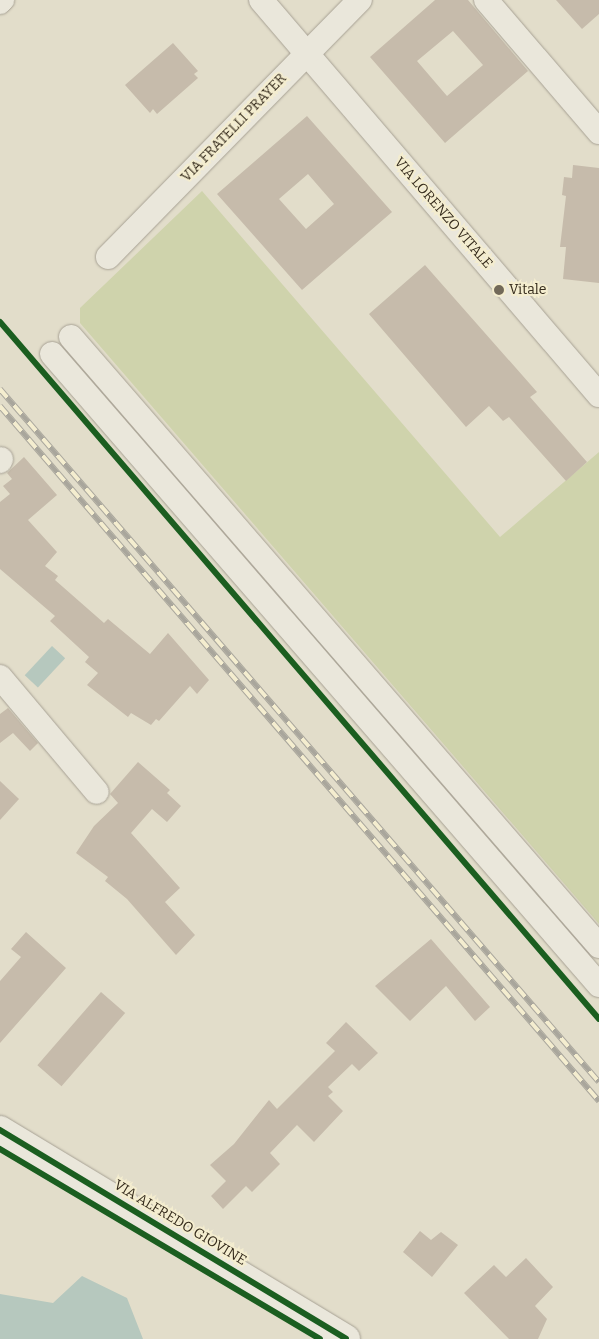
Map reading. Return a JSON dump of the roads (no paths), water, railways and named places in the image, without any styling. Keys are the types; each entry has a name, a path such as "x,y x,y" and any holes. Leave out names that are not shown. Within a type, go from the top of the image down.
{"main road":[{"name":"VIA ALFREDO GIOVINE","path":"0,1130 346,1339"}],"street":[{"name":"VIA LORENZO VITALE","path":"261,0 599,395"},
{"name":"VIA FRATELLI PRAYER","path":"108,257 360,0"},
{"path":"486,0 599,132"},
{"path":"71,337 599,946"},
{"path":"52,354 599,985"},
{"path":"0,677 97,792"}],"railway":[{"path":"0,389 599,1082"},
{"path":"0,406 599,1101"}],"place":[{"name":"Vitale","path":"499,290"}]}
